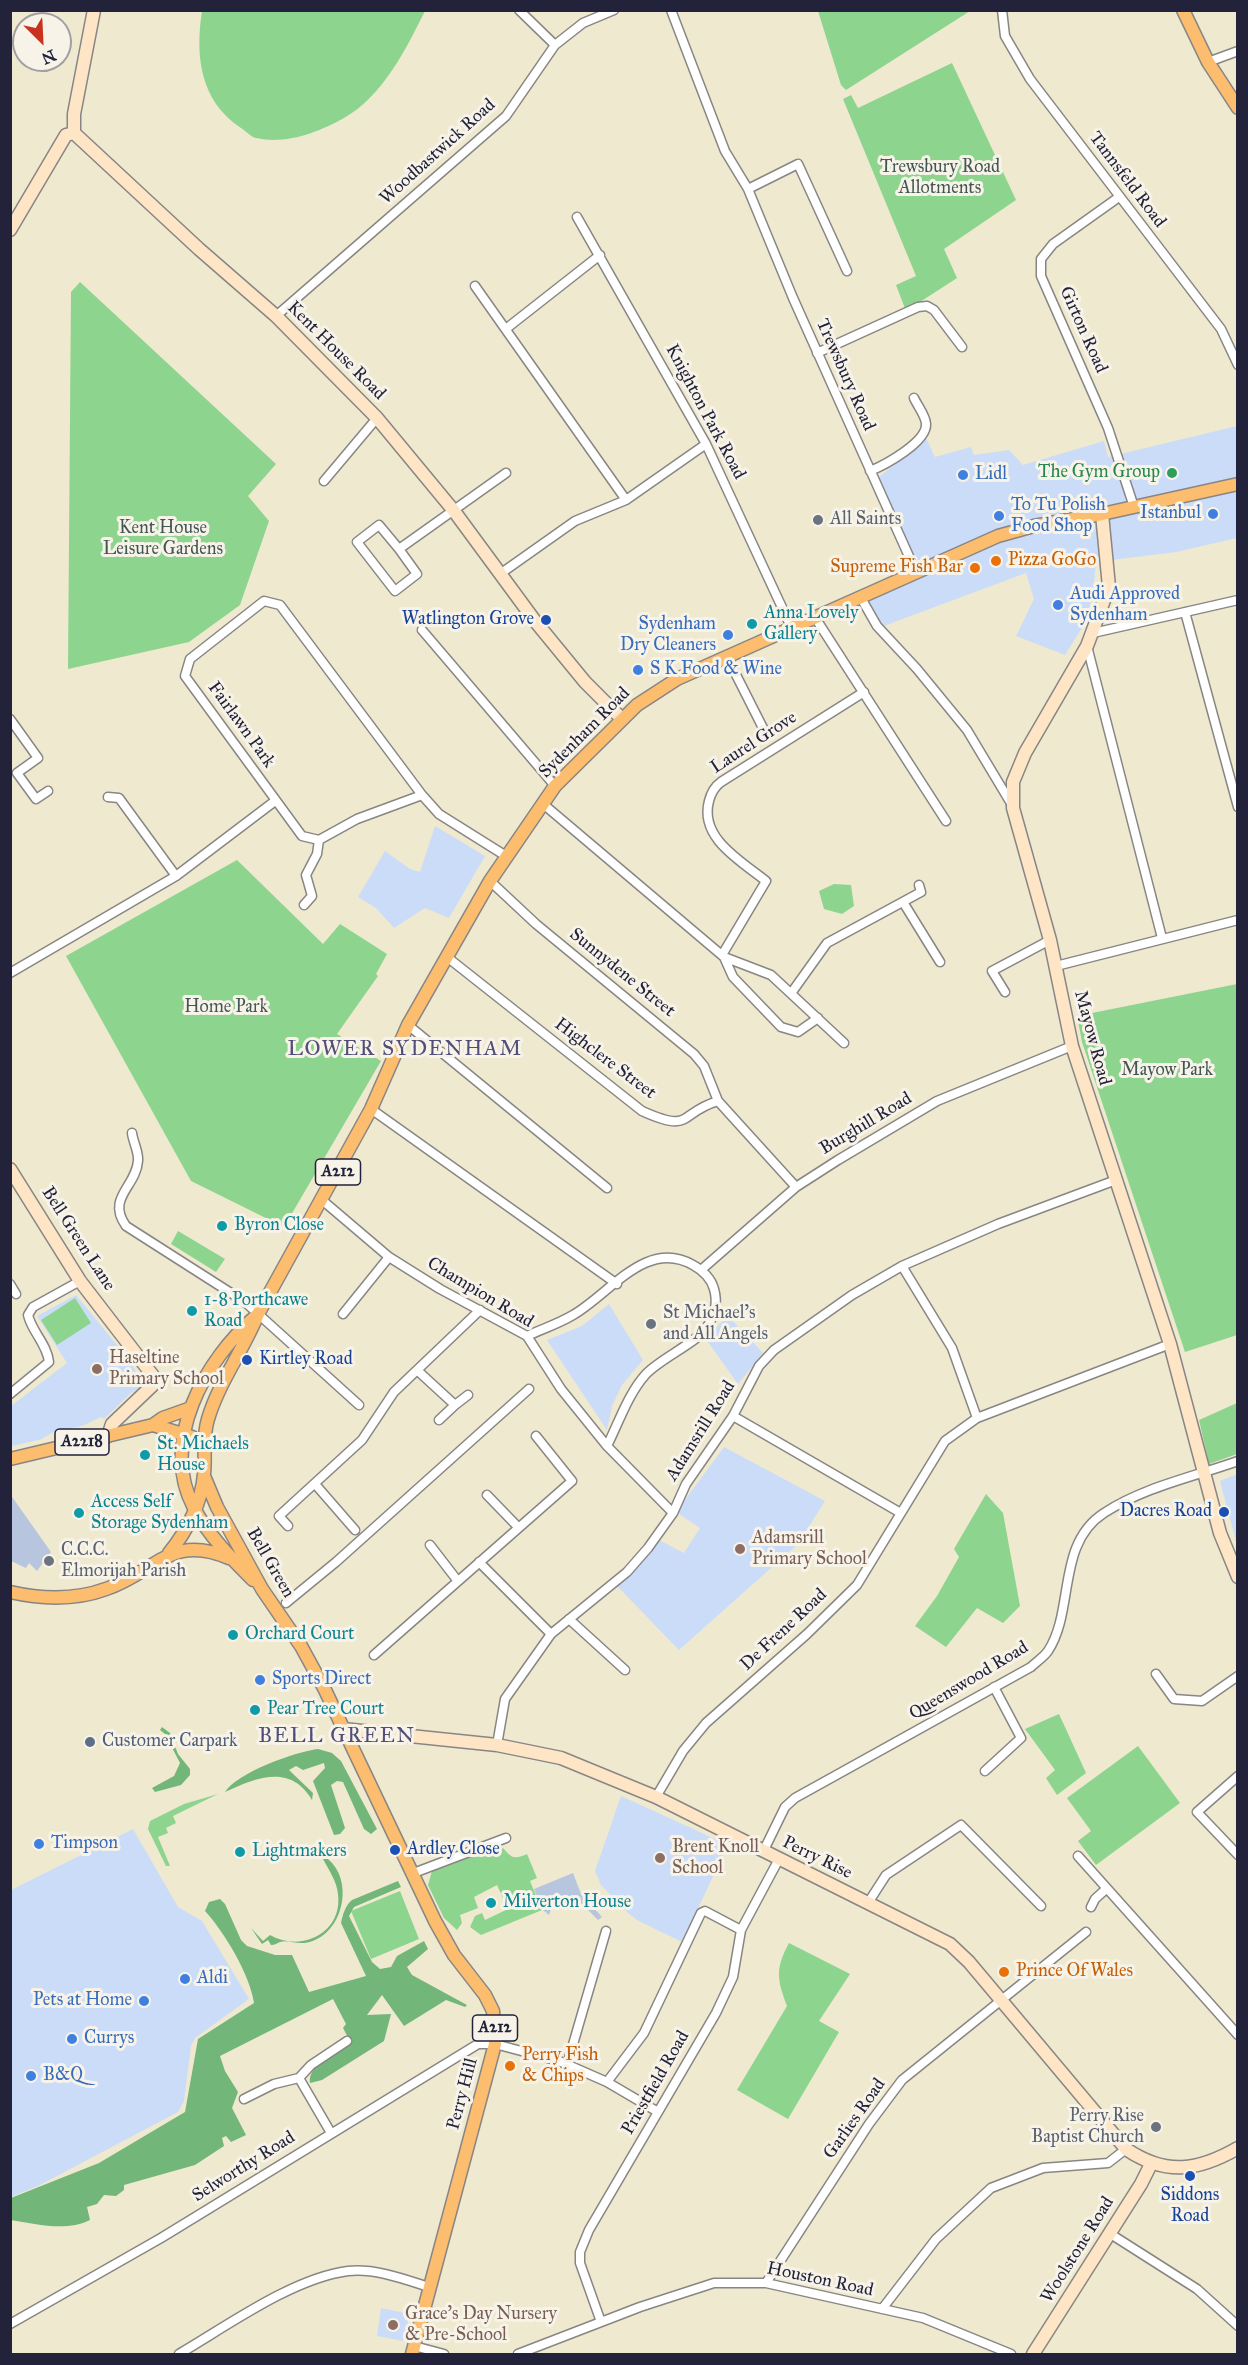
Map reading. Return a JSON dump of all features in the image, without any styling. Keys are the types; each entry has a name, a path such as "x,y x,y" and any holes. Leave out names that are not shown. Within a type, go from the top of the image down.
{"main road":[{"path":"1182,10 1208,62 1238,108"},
{"name":"Sydenham Road","path":"204,1438 217,1397 247,1341 258,1314 371,1109 408,1025 489,881 555,786 621,719 646,698 677,679 998,536 1034,525 1102,514 1238,484"},
{"name":"Sydenham Road","path":"233,1560 195,1510 183,1467 185,1434 191,1408 207,1373 233,1336 258,1314"},
{"name":"A2218","path":"10,1460 153,1425 163,1418 191,1408"},
{"name":"A2218","path":"153,1425 204,1438"},
{"name":"A212","path":"204,1438 204,1476"},
{"path":"10,1592 51,1597 87,1595 126,1581 169,1553 179,1541 195,1510 204,1476"},
{"name":"Bell Green","path":"204,1476 262,1589 301,1646 344,1730"},
{"path":"169,1553 182,1550 213,1551 233,1560"},
{"name":"A212","path":"233,1560 262,1589"},
{"name":"Perry Hill","path":"344,1730 411,1874 454,1954 485,1995 493,2011 495,2044 413,2350"}],"street":[{"path":"10,230 66,135 74,133 74,114 94,10"},
{"path":"519,10 555,45"},
{"name":"Woodbastwick Road","path":"276,316 506,116 555,45 583,23 614,10"},
{"name":"Trewsbury Road","path":"671,10 725,151 747,189 817,353 916,572"},
{"name":"Tannsfeld Road","path":"1002,10 1005,36 1030,80 1221,329 1238,365"},
{"path":"1208,62 1238,51"},
{"name":"Kent House Road","path":"74,133 199,249 276,316 376,418 454,511 585,682 621,719"},
{"path":"747,189 798,164 847,270"},
{"name":"Girton Road","path":"1119,197 1053,244 1041,259 1041,276 1108,428 1134,507"},
{"name":"Knighton Park Road","path":"577,217 706,444 792,629"},
{"path":"507,328 600,255"},
{"path":"475,286 507,328 626,500"},
{"path":"817,353 918,307 927,306 934,310 962,347"},
{"path":"870,471 889,463 924,435 926,423 914,398"},
{"path":"324,481 376,418"},
{"path":"500,574 575,521 626,500 706,444"},
{"path":"399,549 506,473"},
{"name":"Mayow Road","path":"1102,514 1109,587 1087,646 1025,753 1013,782 1013,808 1050,940 1071,1046 1170,1344 1220,1533 1238,1577"},
{"path":"379,525 399,549 417,574 395,591 357,542 379,525"},
{"path":"861,598 877,626 917,669 967,730 1013,808"},
{"path":"1093,633 1238,600"},
{"name":"Fairlawn Park","path":"319,840 302,836 185,676 190,659 264,601 280,605 422,795 439,813 506,856"},
{"path":"1185,612 1238,807"},
{"path":"816,619 946,821"},
{"path":"422,630 555,786"},
{"path":"1087,646 1162,938"},
{"path":"727,657 766,734"},
{"name":"Laurel Grove","path":"723,956 766,881 719,843 706,811 711,793 717,784 864,692"},
{"path":"10,719 38,758 17,773 36,799 48,791"},
{"path":"304,905 312,897 306,879 317,854 319,840 357,819 422,795"},
{"path":"108,796 119,798 176,876"},
{"path":"10,974 176,876 275,801"},
{"path":"542,803 723,956 771,975 792,992 844,1043"},
{"name":"Sunnydene Street","path":"489,881 536,924 694,1054 704,1066 718,1101"},
{"path":"792,992 827,943 921,892 919,885"},
{"path":"903,902 940,962"},
{"path":"1056,966 1238,920"},
{"path":"1005,992 992,971 1050,940"},
{"path":"723,956 733,977 781,1028 798,1032 818,1018"},
{"name":"Highclere Street","path":"447,957 642,1111 674,1122 686,1120 708,1104 718,1101"},
{"path":"408,1025 607,1188"},
{"name":"Burghill Road","path":"701,1270 796,1188 937,1101 1071,1046"},
{"path":"718,1101 796,1188"},
{"path":"371,1109 617,1284"},
{"path":"132,1133 139,1157 120,1201 120,1218 126,1226 245,1302 359,1406"},
{"name":"Bell Green Lane","path":"10,1169 80,1281 157,1381 155,1386 112,1424 108,1436"},
{"name":"Adamsrill Road","path":"497,1745 505,1699 551,1634 627,1572 673,1513 686,1484 733,1416 759,1366 774,1350 843,1301 902,1266 999,1224 1116,1180"},
{"name":"Champion Road","path":"322,1200 389,1257 527,1335 561,1389 607,1446 673,1513"},
{"path":"343,1314 389,1257"},
{"path":"527,1335 573,1316 617,1284 630,1270 647,1260 670,1257 685,1260 701,1270 712,1284 717,1299 714,1316 706,1330 666,1356 646,1374 635,1389 607,1446"},
{"path":"902,1266 952,1348 977,1418"},
{"path":"10,1394 49,1362 48,1353 30,1324 28,1315 33,1307 80,1281"},
{"path":"10,1284 16,1294"},
{"path":"288,1526 279,1516 362,1440 394,1392 480,1310"},
{"name":"De Frene Road","path":"656,1797 683,1751 706,1723 807,1634 857,1585 899,1512 945,1441 977,1418 1170,1344"},
{"path":"418,1371 455,1405"},
{"path":"286,1603 344,1555 529,1389"},
{"path":"439,1420 468,1395"},
{"path":"733,1416 899,1512"},
{"path":"374,1655 572,1481 536,1436"},
{"path":"1205,1473 1238,1461"},
{"name":"Queenswood Road","path":"763,1852 785,1807 795,1798 1031,1667 1048,1652 1057,1630 1077,1545 1103,1513 1177,1479 1205,1473"},
{"path":"315,1484 355,1530"},
{"path":"487,1495 519,1527"},
{"path":"430,1545 457,1580"},
{"path":"479,1562 551,1634"},
{"path":"569,1619 625,1670"},
{"path":"1156,1674 1174,1699 1202,1701 1238,1676"},
{"path":"985,1771 1021,1738 994,1687"},
{"name":"Perry Rise","path":"344,1730 497,1745 561,1758 656,1797 950,1944 969,1962 1126,2149 1151,2164"},
{"path":"1238,1776 1197,1812 1238,1855"},
{"path":"867,1903 886,1875 961,1825 1041,1906"},
{"path":"411,1874 506,1838"},
{"path":"1078,1856 1238,2035"},
{"name":"Priestfield Road","path":"601,2322 580,2263 580,2252 589,2230 716,2013 733,1977 741,1930 779,1859"},
{"path":"1091,1907 1095,1899 1106,1889"},
{"path":"608,2082 644,2033 700,1913 705,1911 741,1930"},
{"path":"567,2064 606,1931"},
{"name":"Garlies Road","path":"766,2283 869,2124 902,2080 1086,1932"},
{"path":"244,2099 274,2084 299,2078 317,2060 347,2041"},
{"name":"Selworthy Road","path":"10,2324 161,2238 467,2049 478,2044 495,2044"},
{"path":"495,2044 567,2064 608,2082 658,2112"},
{"path":"299,2078 331,2133"},
{"path":"1151,2164 1189,2167 1204,2165 1238,2148"},
{"path":"882,2309 936,2239 991,2188 1043,2168 1108,2163 1126,2149"},
{"name":"Woolstone Road","path":"1033,2355 1142,2184 1151,2164"},
{"path":"1109,2233 1197,2289 1238,2326"},
{"path":"179,2355 306,2281 349,2271 394,2275 429,2287"},
{"name":"Houston Road","path":"518,2355 601,2322 714,2283 766,2283 922,2318 1011,2355"},
{"path":"413,2350 444,2355"}],"shaded area":[{"path":"1237,426 1237,538 1176,552 1096,562 1093,594 1085,623 1065,655 1016,636 1034,599 1026,573 881,627 866,599 920,572 878,478 926,438 935,457 971,447 974,455 1009,450 1023,465 1104,441 1108,457"},
{"path":"435,826 485,856 449,918 425,908 394,928 376,908 358,897 385,851 410,869 420,872"},
{"name":"Haseltine Primary School","path":"76,1295 130,1361 144,1386 131,1393 104,1419 101,1417 82,1426 53,1432 42,1439 13,1446 11,1406 67,1363 37,1316"},
{"path":"609,1304 643,1360 622,1385 612,1406 607,1430 547,1340 582,1326"},
{"path":"728,1316 763,1353 738,1384 705,1338"},
{"name":"Adamsrill Primary School","path":"724,1447 825,1501 798,1544 679,1650 616,1585 645,1558 659,1540 684,1553 700,1528 676,1512"},
{"path":"1237,1474 1237,1545 1220,1481"},
{"path":"10,1494 51,1552 37,1571 29,1563 26,1568 11,1561"},
{"name":"Brent Knoll School","path":"621,1796 728,1845 682,1942 637,1920 627,1912 601,1885 595,1871"},
{"path":"133,1829 178,1907 202,1921 249,1999 195,2038 191,2046 184,2101 178,2112 38,2186 11,2197 11,1890"},
{"path":"573,1873 581,1894 602,1917 598,1920 576,1898 554,1900 549,1915 543,1910 534,1889"},
{"name":"Grace’s Day Nursery & Pre-School","path":"381,2308 410,2314 403,2341 377,2336"}],"green space":[{"path":"202,10 425,11 392,70 358,109 334,123 302,136 267,140 252,136 227,117 209,91 200,61"},
{"path":"818,10 970,11 846,90 841,85"},
{"name":"Trewsbury Road Allotments","path":"952,63 1016,200 944,249 957,278 906,311 896,285 916,276 843,99 851,95 858,108"},
{"name":"Kent House Leisure Gardens","path":"80,282 276,464 248,496 269,521 240,605 189,642 68,669 71,292"},
{"name":"Home Park","path":"237,860 323,944 340,924 387,954 376,974 378,976 337,1034 381,1061 284,1227 191,1181 66,956"},
{"path":"834,884 851,885 854,906 842,914 824,909 819,891"},
{"name":"Mayow Park","path":"1237,984 1237,1335 1185,1352 1082,1042 1077,1016"},
{"path":"178,1231 225,1259 216,1272 171,1244"},
{"path":"75,1298 91,1323 57,1345 41,1320"},
{"path":"1237,1403 1237,1454 1209,1464 1199,1420"},
{"path":"986,1494 1003,1513 1020,1606 1003,1623 977,1608 946,1647 915,1626 937,1596 959,1557 954,1549"},
{"path":"1059,1714 1086,1773 1057,1795 1046,1778 1055,1770 1025,1729"},
{"path":"162,1727 170,1733 178,1754 190,1769 190,1775 181,1785 155,1792 152,1788 174,1776 180,1763 165,1734 160,1730"},
{"path":"1138,1746 1180,1803 1096,1865 1078,1841 1091,1831 1067,1798"},
{"path":"318,1749 332,1753 341,1761 377,1829 371,1834 364,1829 343,1782 337,1781 331,1785 345,1828 340,1834 334,1835 313,1781 325,1768 324,1763 303,1770 296,1766 289,1770 313,1793 312,1800 303,1788 283,1778 260,1779 225,1792 231,1785 253,1771 295,1754"},
{"path":"218,1794 173,1816 176,1823 166,1828 168,1833 158,1837 170,1866 166,1866 148,1829 150,1821 184,1804"},
{"path":"500,1845 514,1857 527,1854 537,1878 530,1881 542,1910 481,1935 470,1927 475,1916 482,1913 485,1920 508,1909 497,1885 474,1897 478,1908 460,1915 462,1923 457,1930 444,1918 428,1885 432,1871"},
{"path":"323,1859 328,1859 336,1868 343,1890 339,1914 334,1924 326,1933 311,1942 301,1943 284,1941 271,1945 268,1940 262,1944 251,1928 263,1941 270,1935 294,1942 318,1936 327,1929 338,1908 338,1894"},
{"path":"398,1881 401,1887 354,1907 349,1916 372,1962 380,1969 391,1967 397,1956 424,1941 428,1949 407,1967 412,1975 467,2005 465,2007 446,2000 404,2026 382,1995 367,2015 391,2014 384,2041 322,2080 310,2083 310,2076 318,2065 351,2043 343,2028 346,2024 333,1999 220,2056 225,2071 238,2092 232,2108 246,2135 231,2142 226,2136 222,2138 224,2146 195,2165 124,2185 124,2190 116,2196 104,2195 97,2204 87,2207 90,2220 81,2224 51,2226 11,2220 11,2198 99,2163 185,2112 198,2039 254,2003 252,1992 236,1955 205,1911 209,1902 220,1899 225,1904 241,1940 247,1946 275,1955 292,1955 309,1992 366,1976 341,1923 344,1913 352,1900"},
{"path":"400,1891 419,1939 371,1959 351,1911"},
{"path":"789,1943 850,1974 819,2021 839,2032 788,2119 737,2090 787,2006 779,1974 781,1960"}],"place":[{"name":"The Gym Group","path":"1172,473"},
{"name":"Lidl","path":"963,475"},
{"name":"Istanbul","path":"1213,514"},
{"name":"To Tu Polish Food Shop","path":"999,516"},
{"name":"All Saints","path":"818,520"},
{"name":"Pizza GoGo","path":"996,561"},
{"name":"Supreme Fish Bar","path":"975,568"},
{"name":"Audi Approved Sydenham","path":"1058,605"},
{"name":"Watlington Grove","path":"546,620"},
{"name":"Anna Lovely Gallery","path":"752,624"},
{"name":"Sydenham Dry Cleaners","path":"728,635"},
{"name":"S K Food & Wine","path":"638,670"},
{"name":"Byron Close","path":"222,1226"},
{"name":"1-8 Porthcawe Road","path":"192,1311"},
{"name":"St Michael's and All Angels","path":"651,1324"},
{"name":"Kirtley Road","path":"247,1360"},
{"name":"Haseltine Primary School","path":"97,1369"},
{"name":"St. Michaels House","path":"145,1455"},
{"name":"Dacres Road","path":"1224,1512"},
{"name":"Access Self Storage Sydenham","path":"79,1513"},
{"name":"Adamsrill Primary School","path":"740,1549"},
{"name":"C.C.C. Elmorijah Parish","path":"49,1561"},
{"name":"Orchard Court","path":"233,1635"},
{"name":"Sports Direct","path":"260,1680"},
{"name":"Pear Tree Court","path":"255,1710"},
{"name":"Customer Carpark","path":"90,1742"},
{"name":"Timpson","path":"39,1844"},
{"name":"Ardley Close","path":"395,1850"},
{"name":"Lightmakers","path":"240,1852"},
{"name":"Brent Knoll School","path":"660,1858"},
{"name":"Milverton House","path":"491,1903"},
{"name":"Prince Of Wales","path":"1004,1972"},
{"name":"Aldi","path":"185,1979"},
{"name":"Pets at Home","path":"144,2001"},
{"name":"Currys","path":"72,2039"},
{"name":"Perry Fish & Chips","path":"510,2066"},
{"name":"B&Q","path":"31,2076"},
{"name":"Perry Rise Baptist Church","path":"1156,2127"},
{"name":"Siddons Road","path":"1190,2176"},
{"name":"Grace’s Day Nursery & Pre-School","path":"393,2325"}],"district":[{"name":"LOWER SYDENHAM","path":"405,1050"},
{"name":"BELL GREEN","path":"337,1737"}]}
